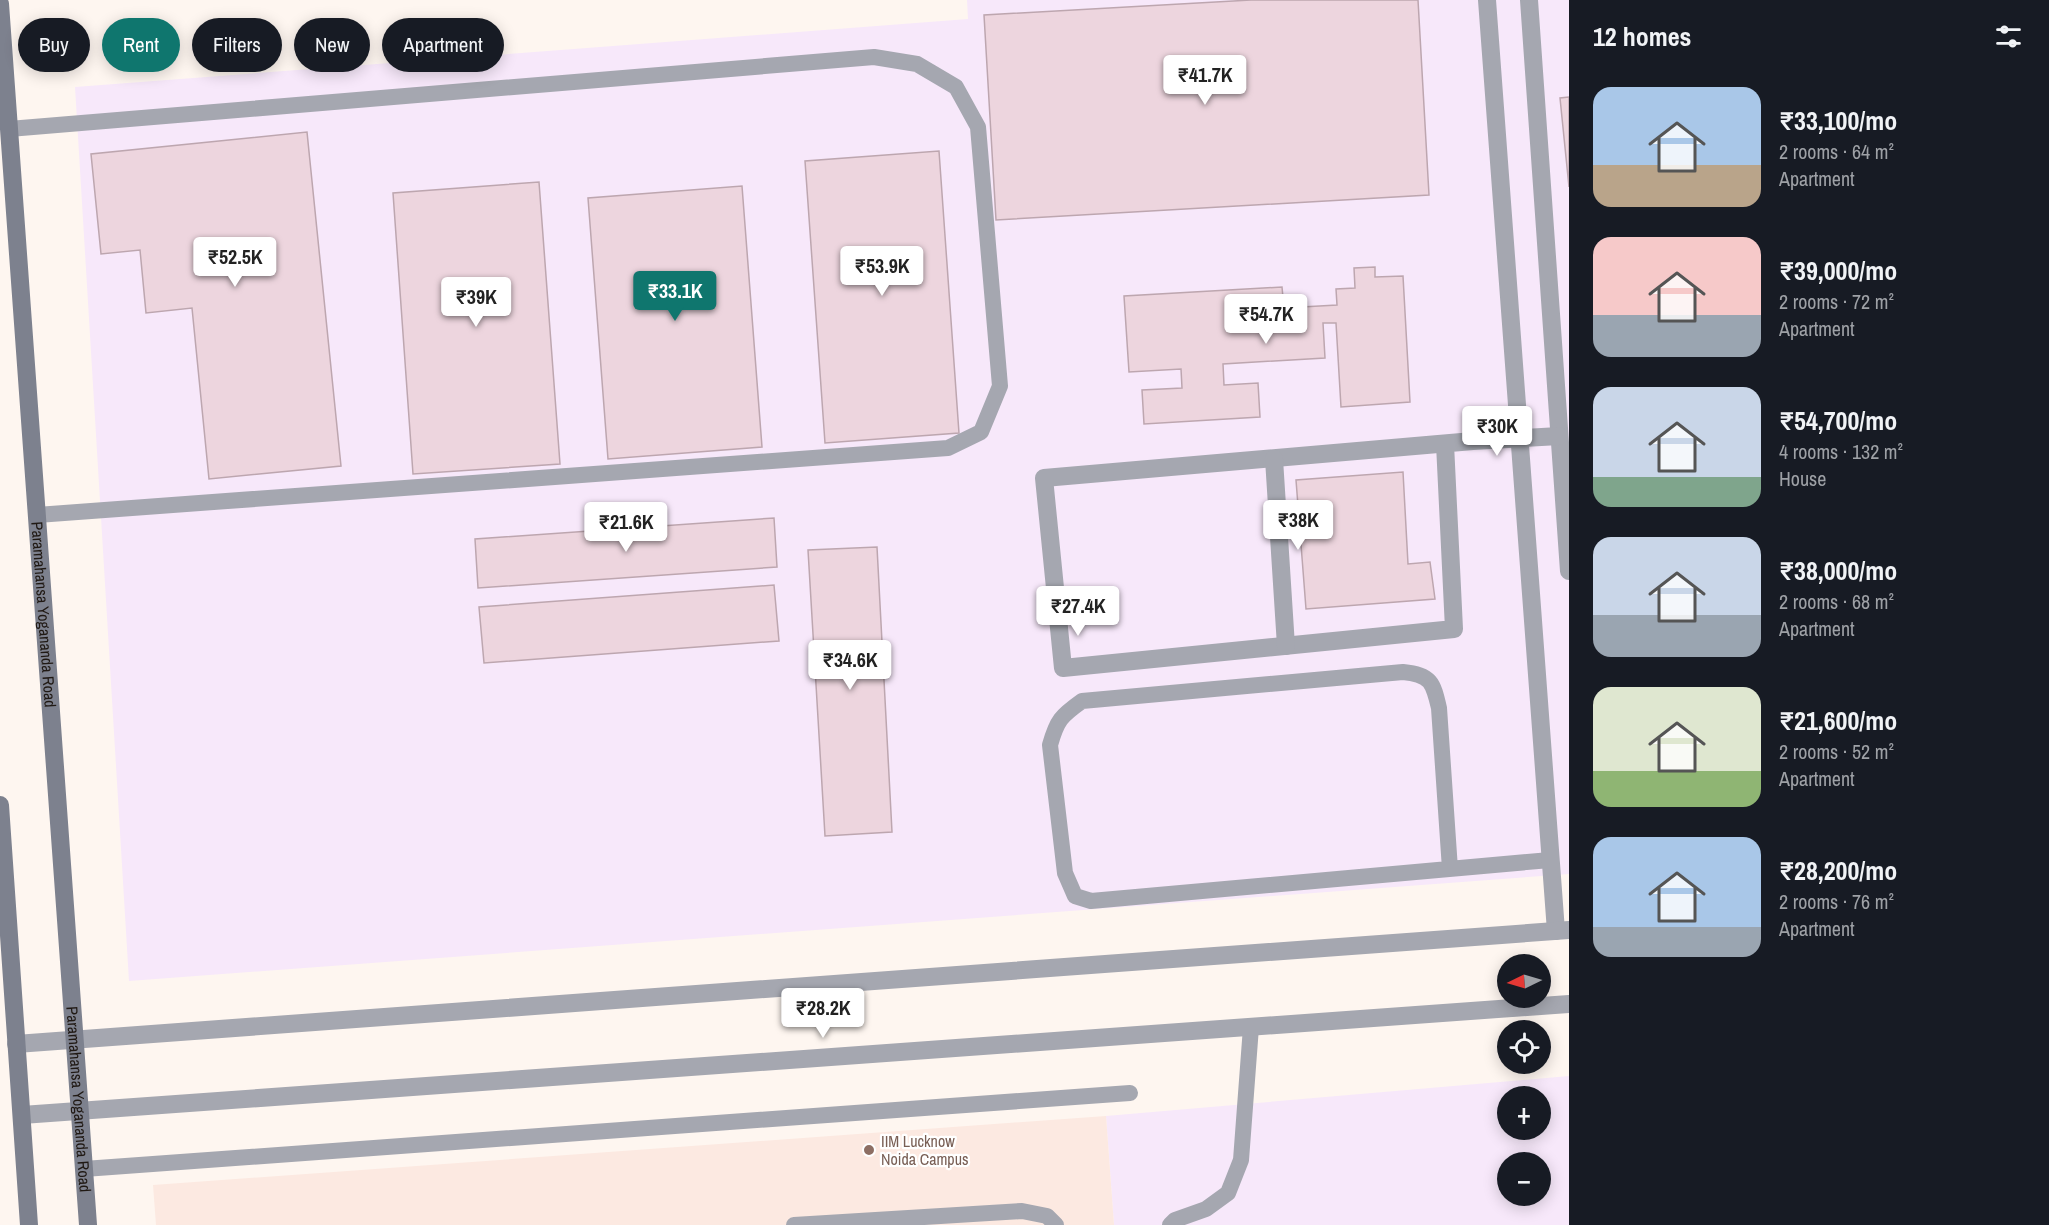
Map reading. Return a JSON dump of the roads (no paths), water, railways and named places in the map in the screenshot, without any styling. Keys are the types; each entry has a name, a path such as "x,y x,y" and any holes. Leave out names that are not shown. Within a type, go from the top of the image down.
{"street":[{"path":"16,1044 1562,930 1550,860 1487,0"},
{"path":"1529,0 1564,436 1569,571"},
{"name":"Paramahansa Yogananda Road","path":"0,4 88,1225"},
{"path":"1445,444 1454,629 1063,668 1044,478 1445,444 1564,436"},
{"path":"1274,459 1286,646"},
{"path":"0,805 29,1225"},
{"path":"22,1115 1569,1004"}],"lane":[{"path":"9,129 874,57 917,64 956,87 978,127 1000,386 981,432 948,448 37,515"},
{"path":"1450,869 1439,708 1433,684 1420,674 1403,672 1082,701 1056,724 1050,745 1065,873 1075,896 1091,901 1450,869 1550,860"},
{"path":"1170,1225 1175,1220 1206,1209 1228,1193 1241,1160 1251,1027"},
{"path":"84,1169 1130,1092"},
{"path":"794,1225 1022,1211 1047,1216 1056,1225"}],"place":[{"name":"IIM Lucknow Noida Campus","path":"869,1150"}]}
